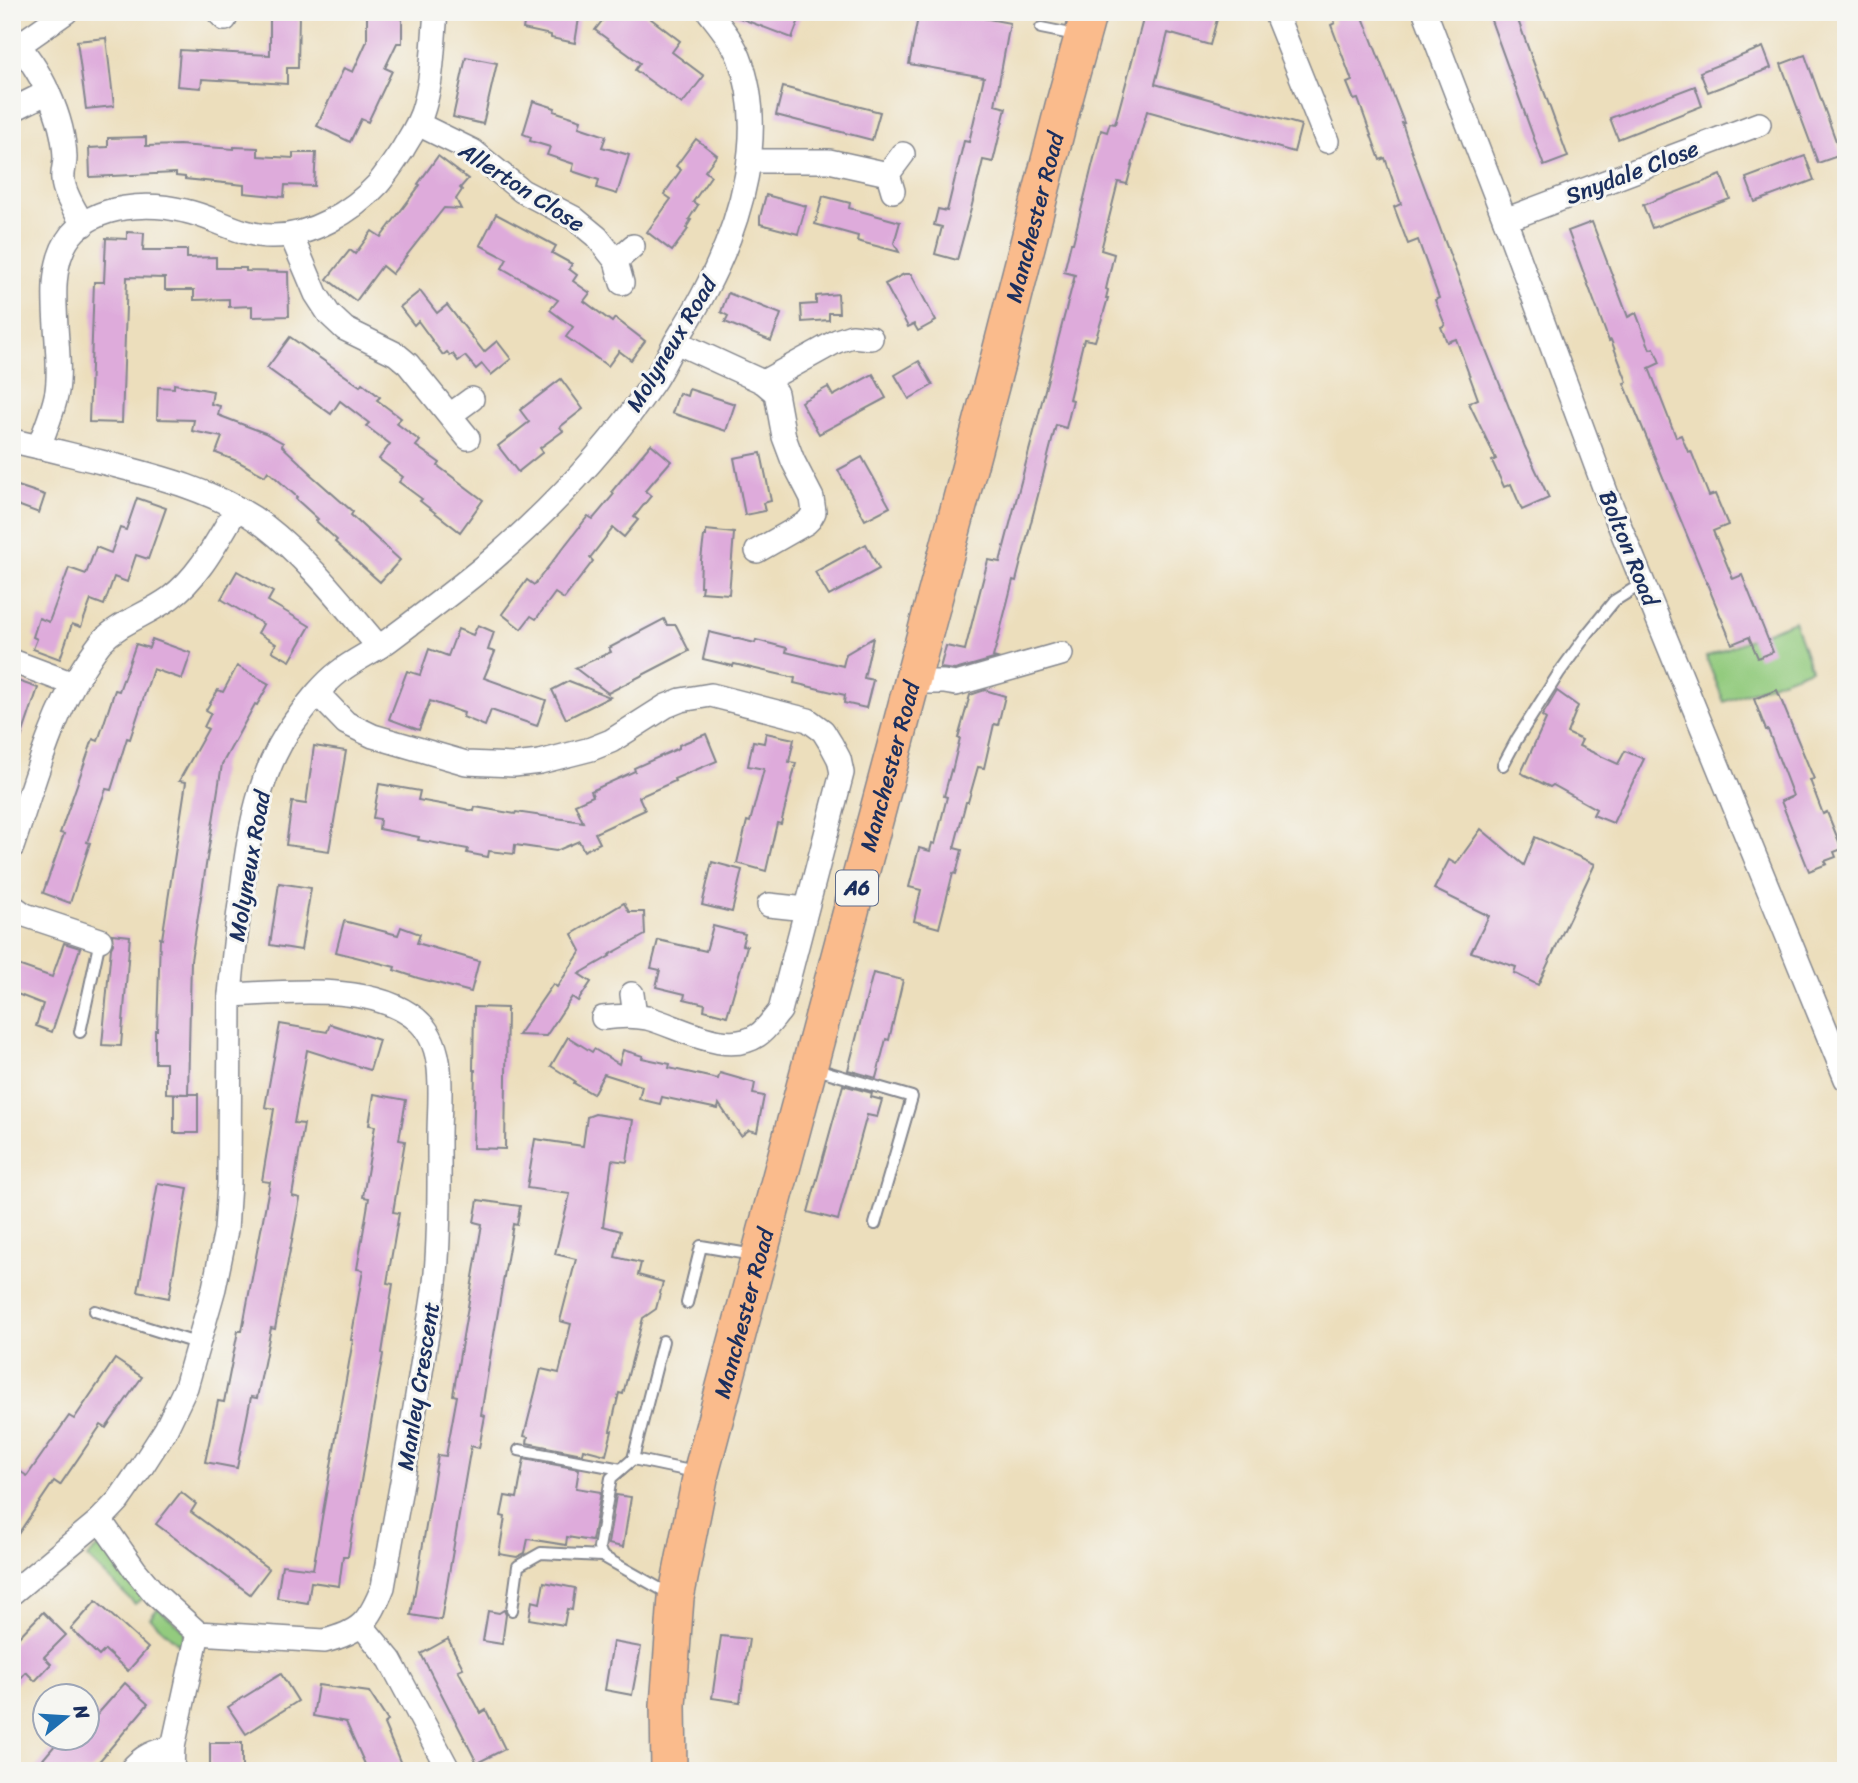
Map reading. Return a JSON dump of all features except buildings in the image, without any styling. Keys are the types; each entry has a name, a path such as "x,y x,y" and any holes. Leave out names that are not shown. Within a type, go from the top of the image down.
{"main road":[{"name":"Manchester Road","path":"669,1771 668,1705 676,1598 701,1474 1086,25"}],"street":[{"path":"65,12 15,42 35,68 58,117 65,157 62,181 83,225"},
{"path":"39,447 57,392 55,278 58,263 72,235 98,215 130,207 187,211 251,234 291,235 313,228 356,204 378,184 418,124 427,91 436,12"},
{"name":"Molyneux Road","path":"12,1593 100,1520 126,1490 166,1429 186,1387 215,1288 226,1230 229,1183 230,995 238,918 252,820 263,783 277,752 294,723 338,672 435,607 493,559 536,520 600,451 654,382 706,289 730,234 743,194 751,132 746,82 738,55 710,12"},
{"path":"1275,12 1278,44 1327,141"},
{"name":"Bolton Road","path":"1425,12 1607,495 1846,1079"},
{"path":"12,110 48,92"},
{"name":"Allerton Close","path":"418,124 473,151 522,191 574,218 597,237 619,272 633,246"},
{"name":"Snydale Close","path":"1505,220 1759,124"},
{"path":"749,161 829,162 890,182 903,154"},
{"path":"291,235 316,294 329,314 345,329 396,354 408,364 468,438"},
{"path":"763,382 837,341 852,336 871,338"},
{"path":"676,342 763,382 776,393 784,437 812,498 814,512 806,523 757,551"},
{"path":"450,415 472,399"},
{"path":"12,441 155,475 237,508 288,545 379,647"},
{"path":"12,847 48,743 74,684 101,642 115,630 170,598 186,584 215,546 237,508"},
{"path":"912,682 956,684 1061,654"},
{"path":"12,661 74,684"},
{"path":"317,694 346,723 373,736 445,758 486,765 540,762 592,749 611,741 666,706 696,696 711,695 808,720 823,732 839,759 842,773 780,1011 758,1035 743,1042 729,1044 649,1019 634,1005 603,1018"},
{"path":"769,905 806,909"},
{"path":"12,906 25,915 100,940"},
{"name":"Manley Crescent","path":"230,995 326,992 366,997 394,1006 416,1019 432,1036 438,1059 436,1273 413,1428 383,1587 375,1607 362,1626"},
{"path":"100,1520 155,1594 198,1633 324,1641 344,1636 362,1626 390,1660 449,1771"},
{"path":"172,1771 173,1747 198,1633"},
{"path":"130,1771 147,1755 173,1747"}],"lane":[{"path":"1041,28 1086,25"},
{"path":"1503,765 1559,673 1588,633 1614,601 1643,583"},
{"path":"80,1032 100,940"},
{"path":"810,1067 912,1097 875,1224"},
{"path":"687,1303 701,1246 760,1255"},
{"path":"95,1311 199,1345"},
{"path":"603,1556 599,1548 611,1478 633,1459 663,1341"},
{"path":"519,1450 621,1469"},
{"path":"633,1459 701,1474"},
{"path":"512,1610 518,1566 541,1553 603,1556 676,1598"}],"green space":[{"path":"1794,621 1811,669 1724,702 1706,657"},
{"path":"102,1544 146,1595 135,1604 87,1557"},
{"path":"158,1608 185,1631 182,1647 150,1618"}]}
